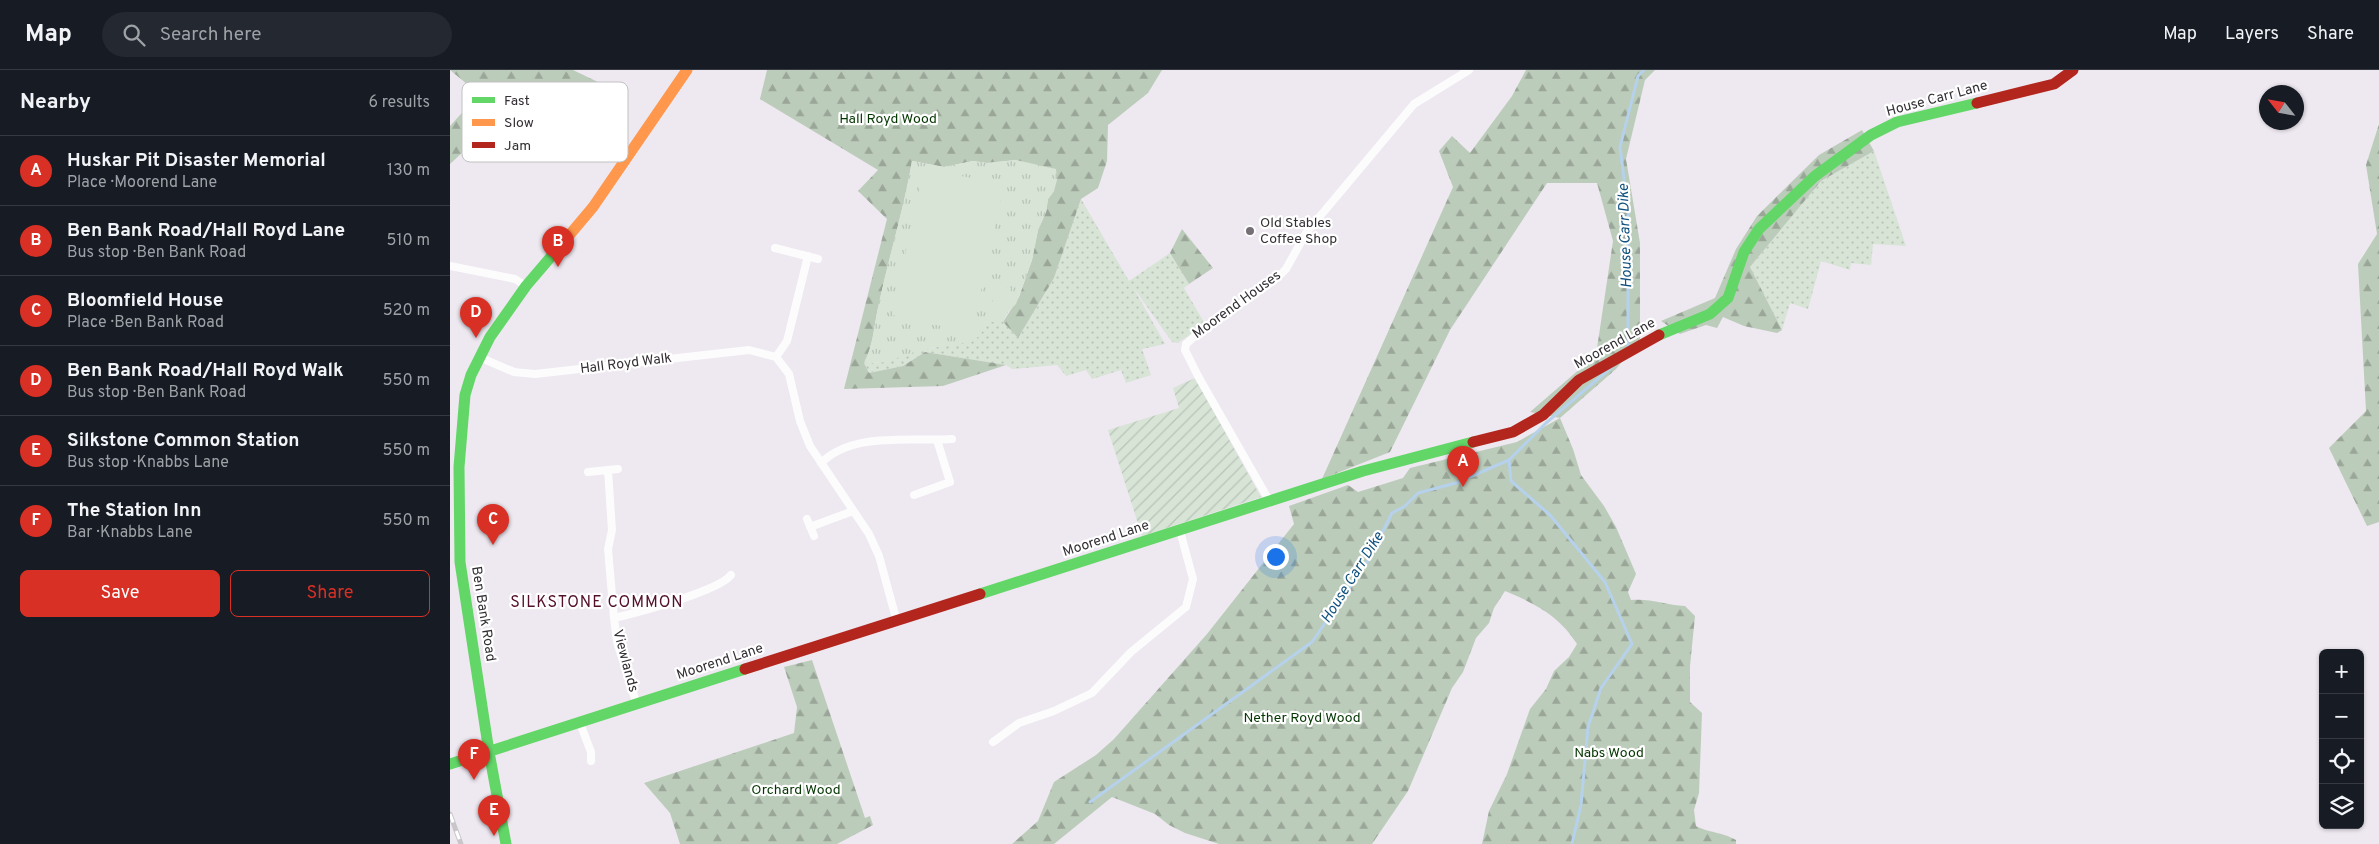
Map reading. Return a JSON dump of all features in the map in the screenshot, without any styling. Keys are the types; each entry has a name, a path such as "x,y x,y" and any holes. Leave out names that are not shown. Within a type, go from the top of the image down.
{"street":[{"name":"Ben Bank Road","path":"628,156 687,70"},
{"name":"Moorend Houses","path":"1270,502 1198,376 1185,350 1186,344 1194,336 1277,278 1286,269 1306,233 1414,104 1469,70"},
{"name":"House Carr Lane","path":"1710,314 1728,298 1744,252 1759,229 1814,176 1871,134 1897,122 2054,84 2073,70"},
{"name":"Ben Bank Road","path":"506,844 489,752 460,553 461,428 465,395 479,357 490,337 526,286 593,207 624,162"},
{"path":"775,248 818,259"},
{"path":"782,258 785,250"},
{"path":"808,256 788,341 776,357 789,374 804,433 810,446 869,534 879,556 897,622"},
{"path":"450,266 515,279 526,286"},
{"name":"Moorend Lane","path":"450,764 1392,463 1513,432 1544,415 1579,380 1654,338 1710,314"},
{"name":"Hall Royd Walk","path":"479,357 514,372 535,374 749,350 776,357"},
{"path":"821,462 828,456 860,443 952,439"},
{"path":"914,495 950,482 937,440"},
{"path":"588,472 618,469"},
{"name":"Viewlands","path":"608,470 612,530 608,549 614,618 617,642 637,705"},
{"path":"810,527 853,511"},
{"path":"807,519 814,536"},
{"path":"993,742 1019,723 1054,711 1092,693 1131,652 1186,607 1193,579 1180,531"},
{"name":"Viewlands","path":"614,618 705,590 727,580 731,575"},
{"path":"580,723 591,752 591,761"}],"green space":[{"path":"450,70 573,70 598,82 464,82"},
{"name":"Hall Royd Wood","path":"767,70 1162,70 1148,93 1108,125 1107,161 1098,188 1081,199 1054,278 1018,338 1003,322 1019,297 1032,260 1038,230 1046,212 1048,199 1054,191 1016,160 987,163 973,161 944,167 912,161 877,311 872,341 864,363 869,373 903,366 925,352 1006,365 943,386 844,389 887,219 858,191 878,170 760,99"},
{"path":"1526,70 1655,70 1645,80 1626,159 1640,243 1640,339 1616,369 1560,418 1530,412 1596,355 1613,241 1597,183 1547,183 1450,330 1390,452 1322,479 1453,187 1439,151 1452,136 1470,153 1512,96"},
{"path":"462,113 462,153 450,164 450,126"},
{"path":"2379,124 2379,522 2367,526 2329,448 2366,411 2358,264 2377,234 2366,165"},
{"path":"1862,130 1874,151 1821,181 1750,267 1782,330 1777,333 1744,326 1723,317 1717,328 1706,325 1680,334 1661,321 1715,298 1736,249 1757,216 1819,155"},
{"path":"1874,151 1906,246 1873,244 1871,265 1851,263 1850,270 1821,261 1808,309 1790,303 1782,330 1750,267 1821,181"},
{"path":"1016,160 1056,169 1057,180 1054,191 1048,199 1046,212 1038,230 1032,260 1016,304 1008,312 1003,322 990,322 975,341 923,349 886,362 864,363 872,341 912,161 944,167 973,161 987,163"},
{"path":"924,168 1004,185 972,333 892,315"},
{"path":"1081,199 1129,281 1170,253 1189,284 1184,288 1205,324 1178,343 1172,342 1133,287 1165,344 1142,349 1151,375 1126,383 1121,370 1092,379 1086,370 1066,376 1057,365 1012,369 1006,365 925,352 903,366 869,373 864,363 886,362 916,350 938,347 990,322 1003,322 1018,338 1054,278"},
{"path":"1182,229 1213,268 1189,284 1170,253"},
{"path":"996,285 1011,288 1004,319 989,316"},
{"path":"1195,378 1261,497 1142,536 1108,430 1179,408 1173,388"},
{"name":"Nether Royd Wood","path":"1560,418 1581,475 1604,506 1616,527 1636,574 1628,592 1631,600 1645,600 1685,606 1695,616 1690,666 1690,702 1702,713 1699,793 1694,810 1696,826 1730,837 1736,840 1736,844 1482,844 1489,811 1507,774 1530,709 1546,689 1554,671 1569,657 1577,644 1563,626 1546,612 1526,600 1505,591 1494,608 1489,623 1476,638 1463,672 1452,688 1408,791 1372,844 1219,844 1185,833 1169,825 1155,814 1112,797 1054,844 1012,844 1038,821 1054,782 1096,755 1114,739 1207,634 1294,524 1289,506 1348,485 1358,492 1403,478 1410,468 1517,442"},
{"name":"Orchard Wood","path":"812,660 865,818 870,816 873,825 837,844 680,844 670,813 644,783 794,733 797,707 784,667"}],"waterway":[{"name":"House Carr Dike","path":"1628,348 1628,210 1620,147 1638,76 1644,70"},
{"name":"House Carr Dike","path":"1090,802 1312,642 1369,559 1392,513 1405,506 1418,493 1456,483 1509,460 1546,423 1612,367"},
{"path":"1509,460 1511,481 1550,515 1605,582 1632,644 1601,688 1588,727 1581,805 1572,844"}],"railway":[{"path":"450,814 461,844"}],"traffic: fast":[{"path":"1659,335 1710,314 1728,298 1744,252 1759,229 1815,176 1871,135 1897,122 1977,103"},
{"path":"506,844 489,752 460,562 459,467 465,395 471,375 490,337 526,286 561,245"},
{"path":"980,594 1363,471 1473,442"},
{"path":"450,764 745,669"}],"traffic: slow":[{"path":"628,156 687,70"},
{"path":"561,245 593,207 624,162"}],"traffic: jam":[{"path":"1977,103 2054,84 2073,70"},
{"path":"1473,442 1513,432 1543,415 1579,380 1659,335"},
{"path":"745,669 980,594"}],"place":[{"name":"Old Stables Coffee Shop","path":"1250,231"},
{"name":"Ben Bank Road/Hall Royd Lane","path":"558,267"},
{"name":"Ben Bank Road/Hall Royd Walk","path":"476,338"},
{"name":"Huskar Pit Disaster Memorial","path":"1463,487"},
{"name":"Bloomfield House","path":"493,545"},
{"name":"The Station Inn","path":"474,780"},
{"name":"Silkstone Common Station","path":"494,836"}],"district":[{"name":"SILKSTONE COMMON","path":"597,603"}],"park label":[{"name":"Nabs Wood","path":"1609,753"}]}
